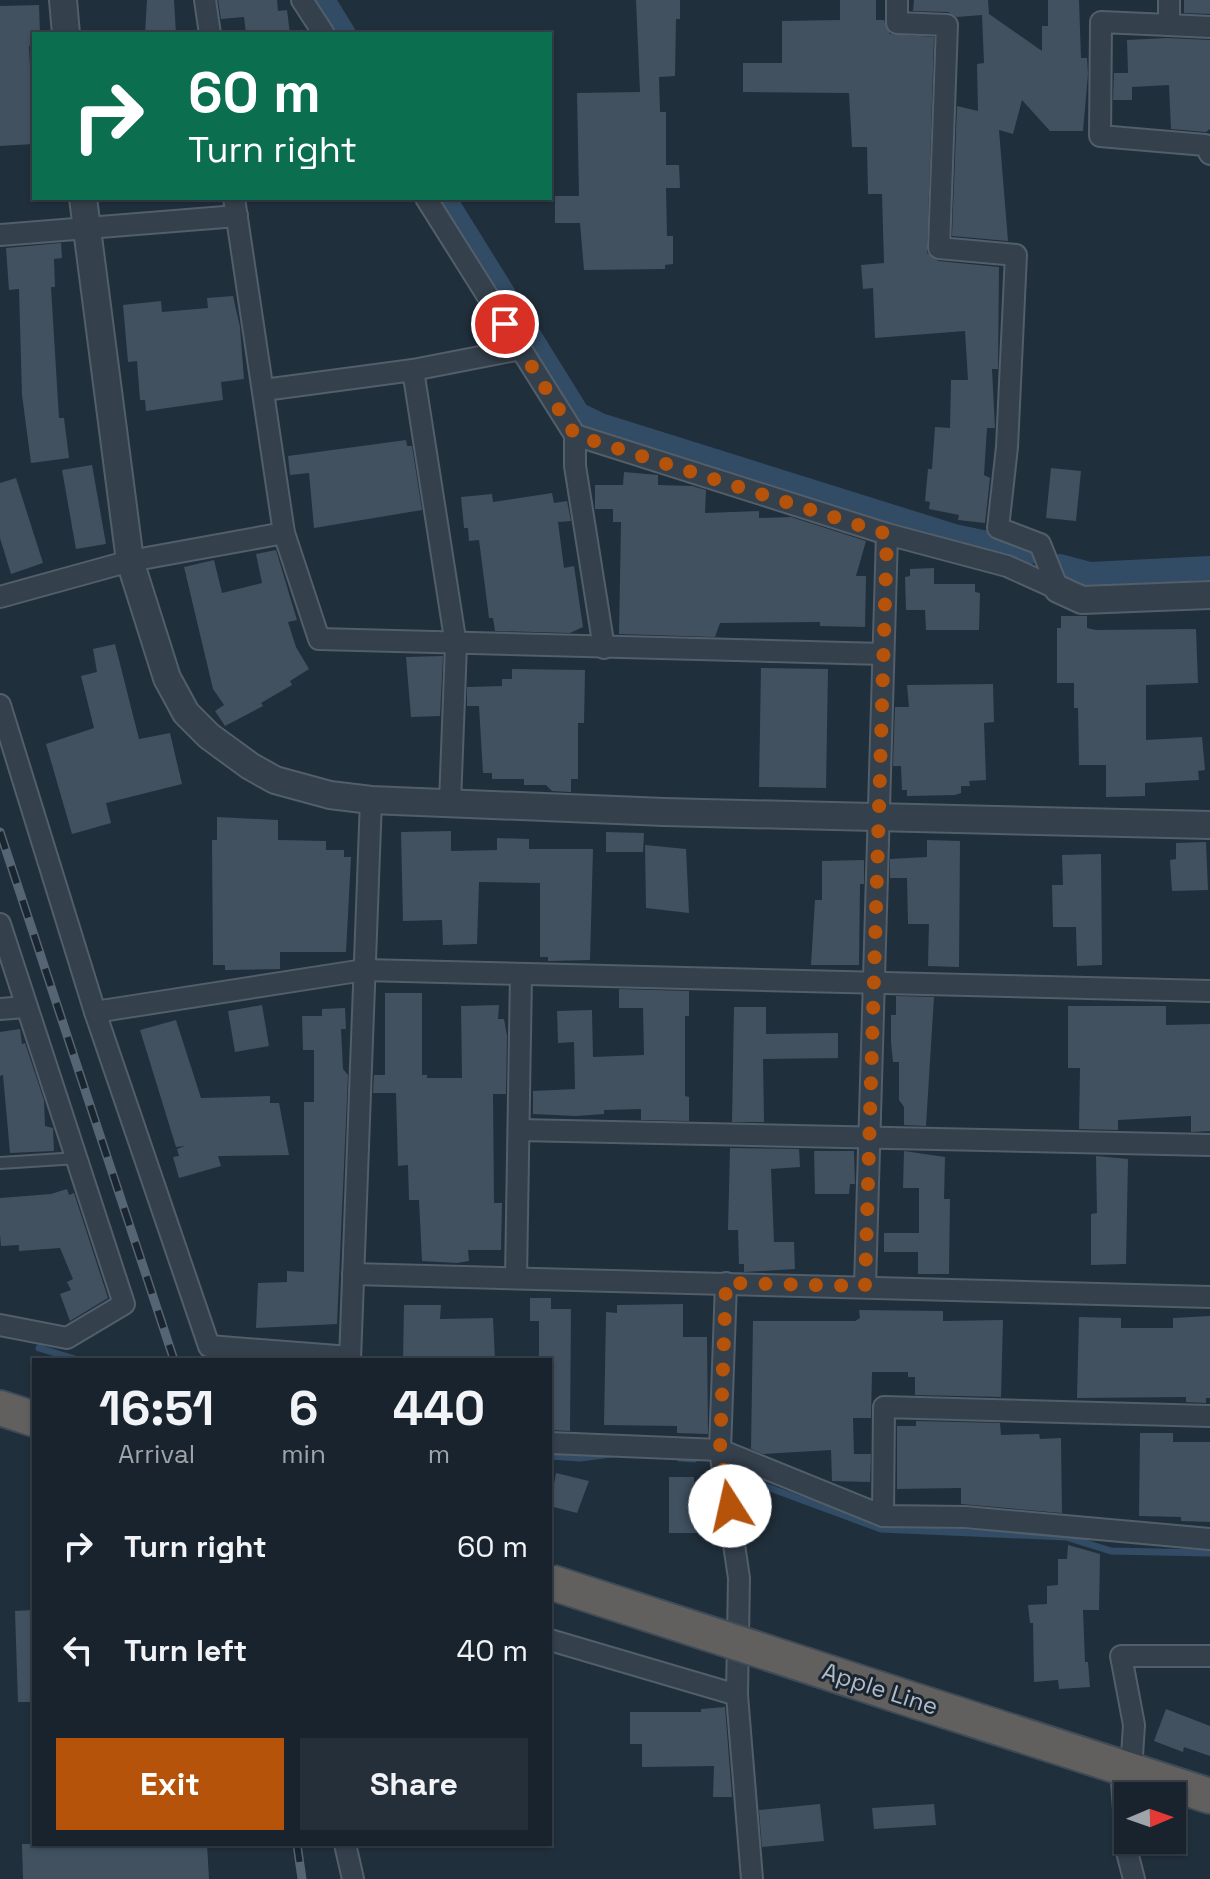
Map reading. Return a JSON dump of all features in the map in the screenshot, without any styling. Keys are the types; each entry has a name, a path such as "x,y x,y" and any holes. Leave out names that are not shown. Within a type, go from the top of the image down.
{"highway":[{"path":"0,1408 32,1418"},
{"name":"Apple Line","path":"552,1583 1210,1796"}],"street":[{"path":"63,0 66,32"},
{"path":"205,0 210,32"},
{"path":"302,0 323,32"},
{"path":"897,0 897,23 947,25 939,248 1016,255 1007,447 998,528 1040,544 1058,589"},
{"path":"1169,0 1169,25"},
{"path":"1210,27 1101,22 1100,136 1205,145 1210,154"},
{"path":"83,200 130,561 167,678 186,713 209,736 275,780 330,795 371,800 1210,825"},
{"path":"427,200 575,435 575,466 604,648"},
{"path":"0,235 236,207 284,533 319,639 883,654"},
{"path":"264,390 413,370 521,349"},
{"path":"413,370 456,645 450,803"},
{"path":"575,435 887,534 1007,566 1082,600 1210,595"},
{"path":"0,597 130,561 284,533"},
{"path":"865,1286 887,534"},
{"path":"0,705 205,1353 350,1358 371,800"},
{"path":"0,924 124,1304 67,1338 0,1325"},
{"path":"95,1012 364,970 1210,991"},
{"path":"516,1278 521,974"},
{"path":"0,1009 25,1007"},
{"path":"519,1130 1210,1145"},
{"path":"353,1274 1210,1297"},
{"path":"726,1283 720,1450 739,1578 737,1695 752,1879"},
{"path":"883,1516 884,1407 1210,1416"},
{"path":"552,1443 720,1450 883,1516 965,1517 1210,1539"},
{"path":"552,1641 737,1695"},
{"path":"1134,1879 1127,1852 1126,1770 1134,1725 1121,1656 1210,1656"},
{"path":"345,1846 353,1879"}],"lane":[{"path":"0,1163 78,1158"}],"building":[{"path":"147,0 174,0 176,32 145,32"},
{"path":"218,0 277,0 278,11 287,10 290,32 246,32 244,17 221,19"},
{"path":"636,0 680,0 680,19 676,19 675,76 659,77 660,112 666,112 666,165 679,165 680,188 666,188 667,236 673,236 673,264 665,265 665,269 584,270 580,223 555,223 555,196 579,196 577,93 640,92"},
{"path":"840,0 876,0 876,20 884,20 890,34 934,37 927,253 938,261 999,267 998,369 992,369 995,428 987,428 984,475 990,478 985,523 958,520 959,515 929,509 930,502 925,501 928,469 932,469 935,427 950,428 951,380 968,380 965,331 875,338 873,288 863,289 861,265 884,263 882,194 868,194 867,147 852,147 849,93 743,92 743,63 782,63 782,21 840,20"},
{"path":"914,0 988,0 989,14 1042,51 1042,26 1048,26 1048,0 1079,0 1081,58 1087,58 1088,74 1083,131 1050,131 1022,100 1013,134 999,130 1008,241 952,236 957,106 978,111 977,64 984,63 982,15 957,17 948,12 913,11"},
{"path":"1184,0 1210,0 1210,14 1184,13"},
{"path":"39,5 40,32 32,32 32,46 29,46 32,144 0,146 0,6"},
{"path":"1127,40 1210,40 1210,129 1206,132 1171,129 1169,85 1132,87 1132,100 1113,100 1114,73 1128,73"},
{"path":"61,243 62,258 54,259 55,287 51,287 59,418 64,418 69,458 31,463 22,395 19,289 9,290 6,248"},
{"path":"233,296 240,327 244,379 221,382 223,400 146,411 145,400 140,400 137,361 128,362 123,305 161,301 162,312 208,308 207,298"},
{"path":"406,440 407,446 412,446 422,510 314,528 309,473 290,475 288,456"},
{"path":"92,465 106,544 76,549 62,470"},
{"path":"1051,468 1081,471 1076,521 1046,518"},
{"path":"624,472 658,475 658,485 692,486 706,490 705,513 759,511 759,518 791,517 866,541 856,576 866,576 865,627 820,626 820,622 720,623 715,637 619,634 621,522 613,522 613,509 595,509 595,485 623,485"},
{"path":"16,478 43,563 11,574 0,538 0,483"},
{"path":"552,493 554,503 567,501 571,521 558,522 564,568 574,566 583,627 570,633 495,631 493,618 489,618 479,540 469,541 468,528 464,528 461,497 492,494 493,502"},
{"path":"276,550 297,620 288,622 296,647 309,669 290,681 292,685 261,703 263,706 225,726 215,711 224,705 213,689 184,567 214,560 222,593 262,583 256,554"},
{"path":"934,568 934,584 975,584 975,592 980,593 979,630 926,630 925,610 906,610 905,577 910,576 910,569"},
{"path":"1061,616 1087,616 1087,628 1096,630 1196,629 1198,683 1146,685 1146,740 1202,737 1205,770 1198,771 1199,780 1145,783 1145,796 1106,797 1106,765 1079,765 1078,708 1074,708 1074,683 1057,683 1057,628 1061,628"},
{"path":"115,644 139,739 170,733 182,784 106,803 111,823 72,834 46,744 94,728 81,676 97,672 93,649"},
{"path":"443,656 440,716 411,717 406,657"},
{"path":"761,668 828,669 826,788 759,787"},
{"path":"512,669 585,670 584,723 578,723 578,779 571,779 571,792 552,791 546,785 524,785 524,779 492,779 492,773 483,773 479,706 467,706 467,687 502,686 502,679 512,679"},
{"path":"993,684 994,722 984,723 986,780 969,781 970,786 961,786 961,793 955,795 907,796 907,790 902,790 901,766 893,766 895,707 909,707 907,685"},
{"path":"217,817 278,820 278,840 326,841 326,850 344,850 344,857 351,857 346,952 280,952 280,969 225,970 225,965 213,965 212,840 217,840"},
{"path":"451,831 451,851 497,850 497,838 529,839 529,849 593,849 590,960 548,961 548,957 540,957 540,883 479,882 477,944 443,945 442,920 403,921 401,832"},
{"path":"606,832 644,833 643,852 606,852"},
{"path":"927,840 960,841 959,967 928,966 929,924 908,924 907,878 890,878 890,859 927,857"},
{"path":"1206,842 1208,890 1172,891 1170,860 1176,859 1176,843"},
{"path":"645,845 686,849 689,913 646,908"},
{"path":"1101,854 1102,965 1077,966 1076,927 1053,927 1052,885 1063,885 1062,855"},
{"path":"864,860 864,884 860,884 859,965 811,965 815,900 822,900 822,861"},
{"path":"619,989 689,991 689,1016 685,1016 685,1096 689,1097 689,1121 641,1120 641,1109 604,1110 604,1114 576,1116 533,1114 533,1091 575,1089 574,1042 558,1043 557,1011 592,1010 593,1057 644,1055 643,1008 619,1008"},
{"path":"385,993 422,993 422,1075 427,1075 427,1078 462,1078 461,1006 499,1005 498,1019 504,1019 507,1036 506,1094 493,1094 494,1203 502,1203 501,1250 468,1250 469,1261 457,1263 422,1261 419,1200 409,1200 408,1165 398,1166 396,1093 373,1093 374,1075 385,1075"},
{"path":"896,996 934,997 926,1126 904,1125 904,1107 899,1100 899,1062 893,1062 891,1042 891,1015 896,1015"},
{"path":"262,1005 269,1046 235,1052 228,1011"},
{"path":"1068,1006 1166,1006 1166,1025 1210,1024 1210,1131 1191,1132 1191,1116 1118,1120 1118,1130 1079,1129 1080,1068 1068,1068"},
{"path":"734,1007 766,1007 766,1034 838,1033 838,1058 763,1059 764,1122 732,1122"},
{"path":"345,1008 346,1029 341,1029 343,1069 348,1075 337,1324 256,1328 258,1283 287,1282 287,1271 304,1272 304,1102 314,1102 314,1050 303,1050 302,1016 322,1016 322,1009"},
{"path":"176,1020 201,1098 270,1096 270,1103 279,1103 289,1155 218,1156 221,1166 179,1178 173,1157 179,1156 177,1149 185,1146 176,1147 140,1030"},
{"path":"20,1029 22,1044 25,1043 44,1100 45,1126 53,1128 54,1151 10,1153 3,1075 0,1076 0,1032"},
{"path":"730,1148 799,1149 800,1167 771,1169 774,1242 794,1242 795,1269 744,1272 744,1264 739,1264 738,1230 728,1230"},
{"path":"814,1151 854,1151 855,1184 850,1184 849,1194 815,1194"},
{"path":"904,1151 945,1157 944,1199 950,1199 949,1274 918,1274 918,1252 884,1252 884,1233 919,1233 919,1188 903,1188"},
{"path":"1096,1156 1128,1159 1126,1264 1091,1265 1091,1214 1097,1213"},
{"path":"67,1189 69,1195 74,1193 108,1298 70,1321 60,1294 71,1290 67,1282 73,1279 60,1248 19,1251 19,1245 1,1246 0,1234 0,1198 51,1194"},
{"path":"530,1298 551,1298 551,1309 571,1309 570,1431 552,1430 552,1358 539,1358 539,1321 530,1321"},
{"path":"683,1304 683,1337 707,1337 708,1434 677,1433 677,1426 604,1425 606,1312 617,1313 617,1305"},
{"path":"404,1305 441,1305 440,1319 493,1318 495,1358 403,1358"},
{"path":"859,1310 943,1311 943,1321 1003,1320 1001,1397 915,1395 915,1377 908,1377 908,1372 872,1372 871,1418 853,1418 854,1454 871,1454 870,1482 832,1481 831,1450 763,1454 751,1449 753,1321 855,1321 860,1318"},
{"path":"1210,1316 1210,1398 1206,1398 1206,1403 1186,1402 1186,1397 1077,1398 1079,1317 1121,1318 1121,1328 1173,1328 1173,1318"},
{"path":"916,1421 1000,1423 1001,1435 1039,1434 1040,1439 1061,1438 1062,1513 961,1504 961,1488 897,1489 897,1426 916,1426"},
{"path":"1140,1433 1173,1433 1173,1442 1210,1442 1210,1522 1181,1521 1181,1517 1139,1516"},
{"path":"556,1473 589,1481 577,1513 552,1507"},
{"path":"669,1477 694,1477 694,1489 713,1489 716,1533 669,1533"},
{"path":"1068,1545 1100,1554 1099,1610 1083,1610 1085,1662 1088,1662 1090,1687 1059,1689 1058,1680 1034,1682 1033,1623 1030,1623 1028,1605 1047,1604 1047,1586 1058,1585 1058,1559 1067,1559"},
{"path":"32,1610 32,1702 18,1702 15,1611"},
{"path":"725,1707 732,1797 713,1797 714,1766 642,1767 642,1744 630,1744 630,1712 701,1712 701,1709"},
{"path":"1166,1709 1210,1726 1210,1756 1184,1747 1183,1752 1154,1741"},
{"path":"820,1804 824,1841 762,1847 759,1810"},
{"path":"934,1804 936,1825 874,1829 872,1808"},
{"path":"22,1844 207,1846 209,1879 23,1879"}],"waterway":[{"path":"323,0 343,32"},
{"path":"445,200 578,414 600,425 954,536 1030,552"},
{"path":"1060,566 1090,574 1210,568"},
{"path":"39,1348 72,1358"},
{"path":"552,1456 580,1458 611,1454"},
{"path":"680,1458 694,1459"},
{"path":"740,1477 881,1529 1066,1537 1111,1551 1209,1553"}],"railway":[{"path":"0,832 173,1358"},
{"path":"297,1846 302,1879"}],"route":[{"path":"505,324 575,435 887,534 865,1286 726,1283 720,1450 730,1506"}]}
